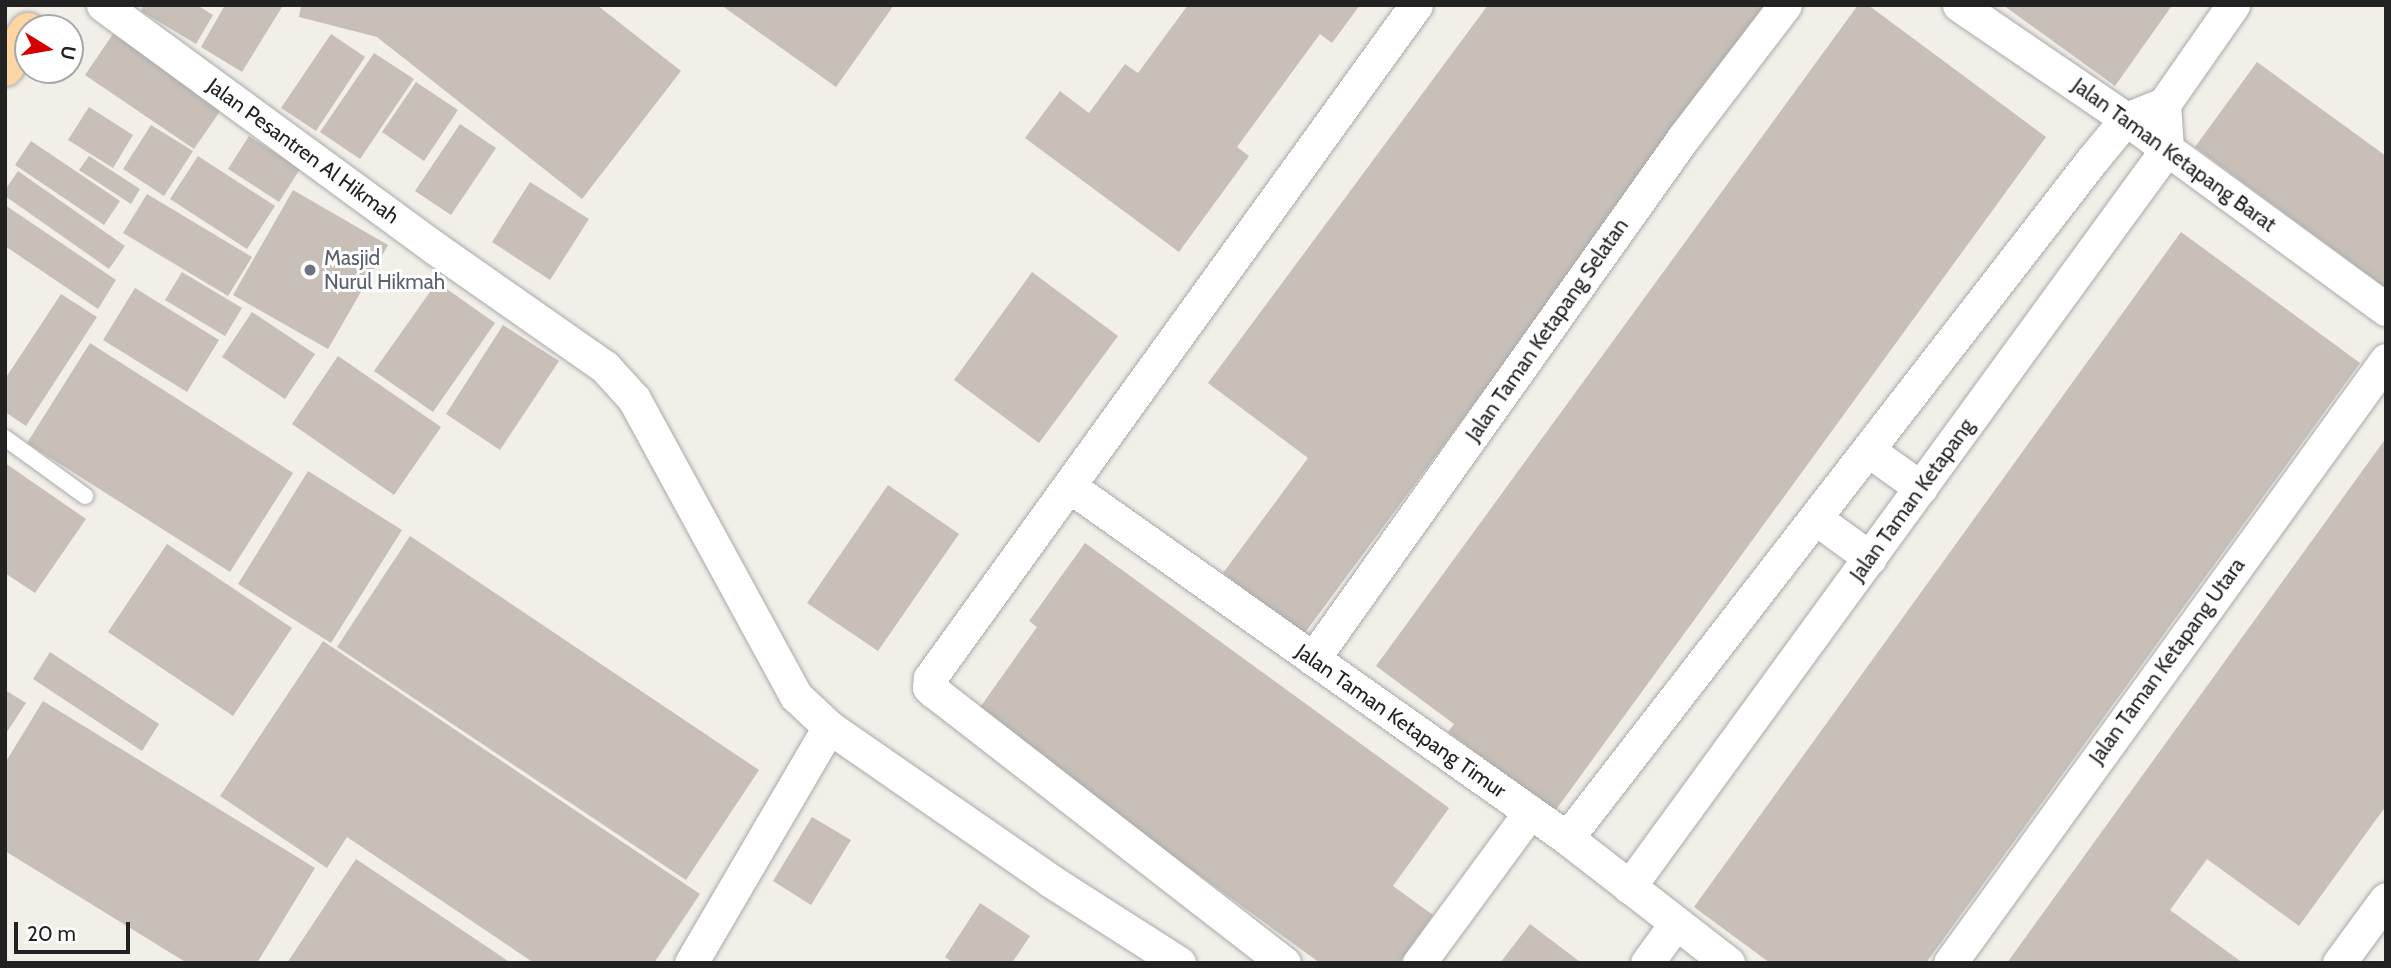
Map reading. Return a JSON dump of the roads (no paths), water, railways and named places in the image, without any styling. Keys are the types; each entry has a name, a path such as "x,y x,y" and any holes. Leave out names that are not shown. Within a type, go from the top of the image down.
{"street":[{"name":"Jalan Pesantren Al Hikmah","path":"103,5 435,248 605,367 634,399 735,579 796,696 829,727 1051,881 1179,963"},
{"path":"1284,963 929,687 935,667 1416,5"},
{"name":"Jalan Taman Ketapang Selatan","path":"1313,659 1684,137 1785,5"},
{"name":"Jalan Taman Ketapang Barat","path":"1959,5 2126,119 2386,309"},
{"path":"1567,838 2126,119 2164,104 2233,5"},
{"path":"2164,104 2167,149"},
{"name":"Jalan Taman Ketapang","path":"1629,887 2167,149"},
{"name":"Jalan Taman Ketapang Utara","path":"1950,963 2386,360"},
{"path":"1868,450 1921,488"},
{"name":"Jalan Taman Ketapang Timur","path":"1069,486 1567,838 1728,963"},
{"path":"1815,518 1870,558"},
{"path":"691,963 829,727"},
{"path":"1419,963 1530,812"},
{"path":"2339,963 2386,899"},
{"path":"1647,963 1675,923"}],"lane":[{"path":"5,438 85,496"}],"place":[{"name":"Masjid Nurul Hikmah","path":"310,270"}]}
